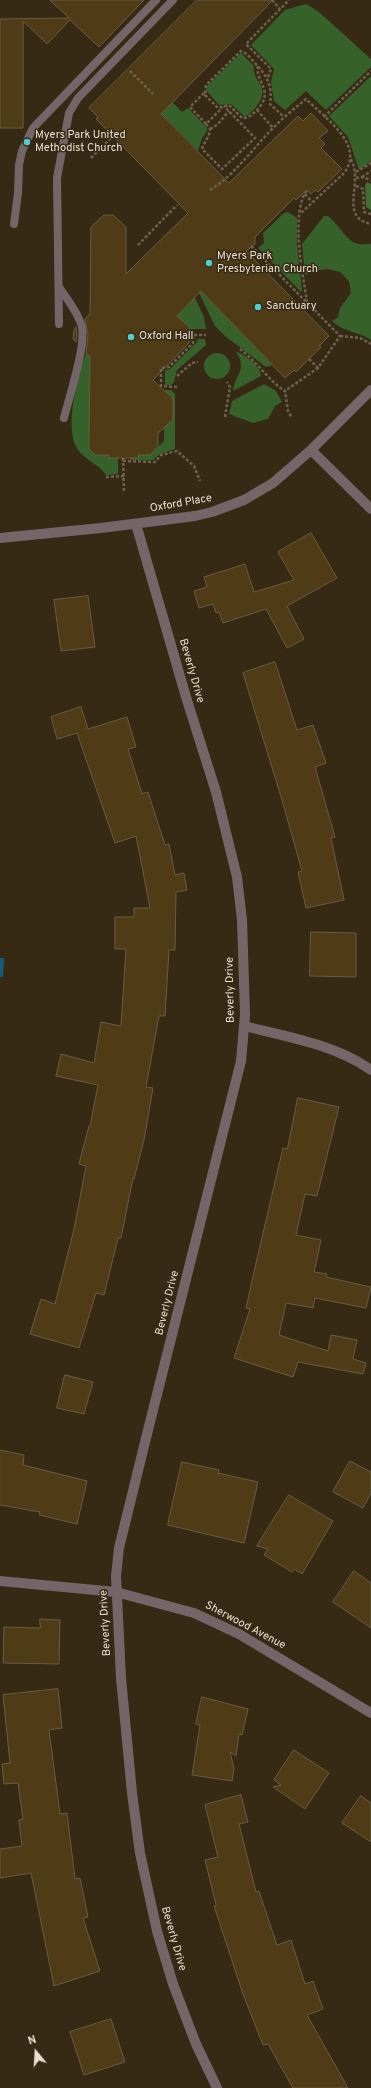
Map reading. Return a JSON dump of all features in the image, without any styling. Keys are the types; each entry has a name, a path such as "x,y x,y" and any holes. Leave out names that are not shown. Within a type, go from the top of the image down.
{"street":[{"name":"Oxford Place","path":"0,538 136,524 212,512 244,500 273,483 311,450 371,390"},
{"path":"311,450 371,510"},
{"name":"Beverly Drive","path":"136,524 182,685 216,792 238,877 242,925 244,1026 236,1084 157,1391 119,1548 116,1592 130,1769 140,1853 157,1931 173,1984 196,2044 217,2088"},
{"path":"244,1026 294,1038 343,1055 371,1070"},
{"name":"Sherwood Avenue","path":"0,1581 116,1592 174,1606 211,1620 285,1661 371,1713"}],"lane":[{"path":"14,224 18,193 19,165 22,151 33,128 156,0"},
{"path":"59,324 57,178 70,113 78,98 173,0"},
{"path":"59,286 79,318 83,335 81,351 64,418"}],"path":[{"path":"272,0 280,9"},
{"path":"284,117 270,104 271,96 268,78 271,69 246,44 289,0"},
{"path":"210,129 190,107 204,93 206,85 239,51 245,52 268,78"},
{"path":"204,93 218,108 229,105 242,118 247,118 257,110 265,94 257,70 258,66"},
{"path":"130,71 153,94"},
{"path":"324,117 371,71"},
{"path":"210,190 217,186 242,162 284,117 306,99 346,140 356,172 354,200 355,214 360,221 371,224"},
{"path":"223,107 228,111 255,138 222,170 202,150 204,142 210,133 210,129 217,125 228,111"},
{"path":"206,124 223,107"},
{"path":"257,110 273,128"},
{"path":"91,158 111,138"},
{"path":"300,214 343,174 349,166 351,159"},
{"path":"356,172 371,163"},
{"path":"362,178 371,171"},
{"path":"356,178 371,180"},
{"path":"356,186 363,189 364,212 371,214"},
{"path":"307,302 302,268 300,214 305,194 308,190"},
{"path":"305,194 312,202"},
{"path":"138,245 177,205"},
{"path":"251,246 340,336 360,338 371,344"},
{"path":"177,387 161,386 161,368 169,367 193,343 191,335 206,335"},
{"path":"285,391 318,368 340,336"},
{"path":"240,349 252,358 276,384 285,391 292,418"},
{"path":"309,359 318,368"},
{"path":"177,376 192,363 198,362"},
{"path":"225,417 230,387 227,382"},
{"path":"124,493 123,460 155,462 162,455 177,451 194,466 200,481"},
{"path":"106,477 124,476"}],"green space":[{"path":"306,4 319,12 371,59 371,67 326,110 306,91 285,110 274,101 271,82 274,69 251,45 285,10"},
{"path":"241,53 254,66 255,75 262,88 261,98 258,104 250,113 244,116 231,104 219,105 206,90 207,86"},
{"path":"371,76 371,161 359,170 348,137 329,116"},
{"path":"158,88 182,112 188,108 207,128 198,151 147,99"},
{"path":"367,182 371,184 371,210 366,207 365,185"},
{"path":"288,212 297,218 297,244 301,292 258,248 264,243 263,233 284,213"},
{"path":"324,216 328,216 332,219 346,236 354,242 360,244 371,244 371,340 342,328 332,321 338,317 340,308 351,293 349,281 340,272 328,269 312,271 305,275 302,244"},
{"path":"201,291 273,365 266,367 225,336 215,326 199,293"},
{"path":"195,298 204,317 206,329 190,329 167,306"},
{"path":"197,339 205,339 206,345 177,370 174,382 171,385 165,385 165,370 170,369 198,341"},
{"path":"236,352 252,361 260,372 261,376 233,391 241,368 241,363"},
{"path":"86,353 93,353 90,365 89,449 95,455 109,455 109,458 118,458 118,474 106,475 100,468 84,457 78,450 74,440 72,429 73,402"},
{"path":"217,353 226,357 230,366 226,375 217,379 208,375 204,366 208,357"},
{"path":"264,384 276,391 282,402 275,406 268,419 253,423 229,414 232,401"},
{"path":"164,390 171,390 175,394 175,449 160,454 153,460 130,460 130,458 138,455 150,455 164,441 164,427 173,399"}],"water":[{"path":"0,958 4,958 3,977 0,977"}],"building":[{"path":"50,0 144,0 99,47 70,20 47,44 23,21 23,128 0,128 0,19 69,18"},
{"path":"197,0 273,0 161,114 229,183 298,116 303,121 311,113 328,131 319,138 325,144 321,148 342,169 318,192 315,190 311,194 307,190 296,200 294,198 255,237 255,244 246,251 329,336 319,346 321,347 296,372 294,370 285,378 201,291 177,316 190,328 189,343 153,380 173,399 173,420 158,433 158,447 150,455 138,455 138,458 109,458 109,455 95,455 89,449 90,357 86,353 88,335 85,319 90,314 91,227 104,215 113,215 126,227 126,274 188,213 96,119 98,117 89,108"},
{"path":"76,327 76,342 73,339 74,330"},
{"path":"311,533 337,578 287,606 304,639 287,648 266,609 223,623 219,612 216,613 213,604 199,608 194,591 207,587 204,577 245,564 254,592 294,580 278,552"},
{"path":"88,596 95,647 61,651 54,600"},
{"path":"275,662 297,730 313,725 326,763 315,767 335,837 331,838 344,900 306,908 298,872 302,871 243,673"},
{"path":"81,707 88,729 127,717 136,747 128,749 142,794 148,792 165,845 169,844 175,875 184,873 187,890 176,892 175,950 169,950 165,1016 159,1016 146,1087 153,1088 144,1140 134,1179 133,1178 121,1238 118,1238 104,1295 96,1293 79,1348 30,1334 41,1299 55,1304 74,1229 86,1166 79,1164 90,1126 98,1085 56,1076 61,1054 94,1063 101,1022 121,1026 126,949 115,949 115,917 134,917 134,908 150,908 136,836 115,843 77,733 57,739 51,717"},
{"path":"311,932 356,933 356,977 310,976"},
{"path":"298,1098 339,1107 317,1196 305,1194 296,1235 321,1240 314,1272 327,1274 326,1277 371,1287 366,1308 315,1298 313,1308 286,1303 279,1335 328,1351 331,1335 357,1340 353,1359 366,1363 363,1374 298,1362 293,1377 234,1358 250,1309 246,1308 256,1263 283,1148 287,1149"},
{"path":"65,1375 93,1382 84,1414 57,1408"},
{"path":"0,1450 24,1455 23,1465 87,1481 77,1524 39,1515 40,1512 0,1505"},
{"path":"350,1461 371,1472 371,1493 363,1508 333,1492"},
{"path":"182,1462 219,1470 218,1473 258,1482 244,1543 168,1525"},
{"path":"289,1495 333,1521 302,1574 294,1569 292,1572 264,1555 268,1549 257,1546"},
{"path":"354,1571 371,1583 371,1628 333,1602"},
{"path":"40,1619 60,1620 59,1664 3,1663 4,1627 40,1628"},
{"path":"58,1689 62,1728 49,1730 60,1814 67,1813 75,1879 80,1878 88,1917 83,1918 100,1971 54,1986 31,1873 0,1878 0,1849 22,1846 19,1820 23,1819 18,1783 4,1784 2,1764 10,1763 3,1695"},
{"path":"202,1697 248,1709 242,1735 239,1734 236,1756 230,1752 234,1768 232,1781 192,1775 200,1725 196,1724"},
{"path":"294,1750 329,1773 305,1809 273,1787 281,1785 274,1780"},
{"path":"241,1795 248,1822 239,1824 256,1892 259,1891 277,1945 291,1940 305,1984 313,1981 323,2009 307,2015 348,2088 293,2088 268,2044 263,2045 243,1994 214,1906 216,1905 205,1860 218,1857 205,1805"},
{"path":"361,1796 371,1803 371,1842 342,1823"},
{"path":"111,2019 125,2062 84,2075 70,2032"}],"place":[{"name":"Myers Park United Methodist Church","path":"27,142"},
{"name":"Myers Park Presbyterian Church","path":"209,263"},
{"name":"Sanctuary","path":"258,307"},
{"name":"Oxford Hall","path":"131,337"}]}
